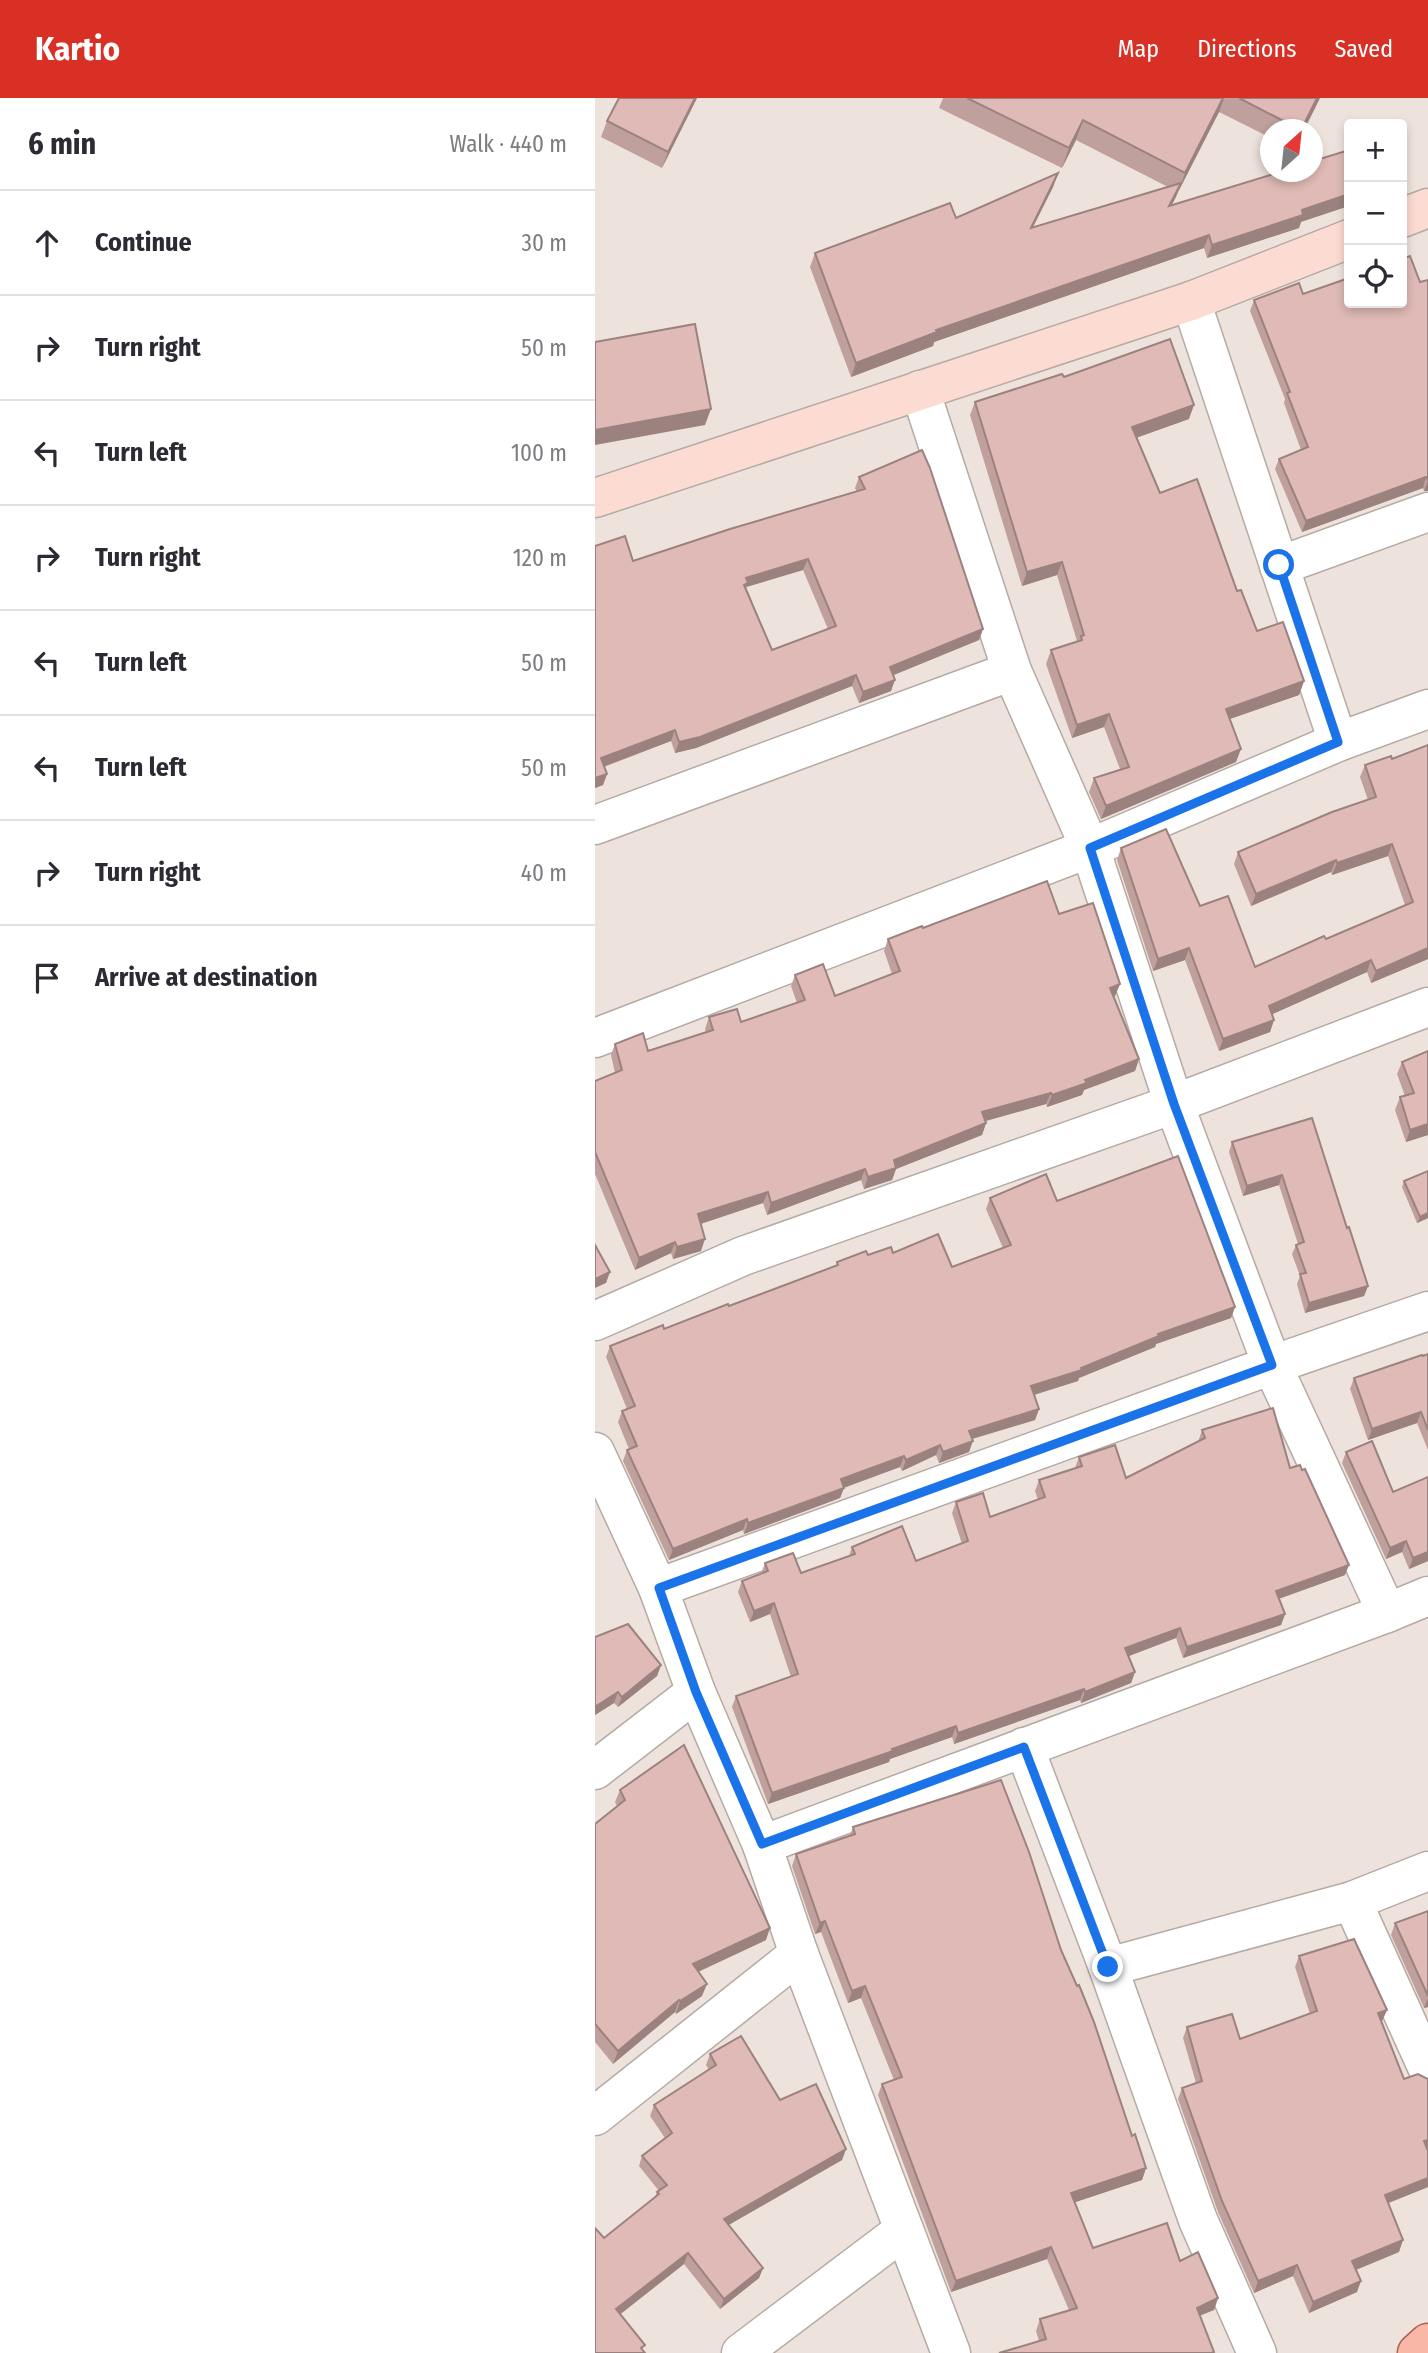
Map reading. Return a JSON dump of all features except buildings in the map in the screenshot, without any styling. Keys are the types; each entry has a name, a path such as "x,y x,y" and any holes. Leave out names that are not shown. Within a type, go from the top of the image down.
{"main road":[{"path":"1407,216 1428,208"},
{"path":"595,498 1191,302 1344,241"},
{"path":"1417,2353 1428,2343"}],"street":[{"path":"1191,302 1338,742"},
{"path":"920,390 1012,671 1090,848 1174,1104 1272,1365 1387,1614"},
{"path":"1279,565 1428,512"},
{"path":"595,825 1012,671"},
{"path":"595,1038 1090,848 1338,742 1428,709"},
{"path":"595,1321 743,1256 1174,1104 1428,1007"},
{"path":"659,1588 1428,1311"},
{"path":"595,1452 659,1588 696,1692 762,1844 799,1954 951,2353"},
{"path":"762,1844 1387,1614 1428,1596"},
{"path":"595,1770 696,1692"},
{"path":"1024,1747 1108,1967 1198,2220 1257,2353"},
{"path":"1108,1967 1352,1901 1428,1871"},
{"path":"1352,1901 1428,2069"},
{"path":"595,2116 799,1954"},
{"path":"741,2353 904,2230"}],"route":[{"path":"1108,1967 1024,1747 762,1844 696,1692 659,1588 1272,1365 1174,1104 1090,848 1338,742 1279,565"}]}
